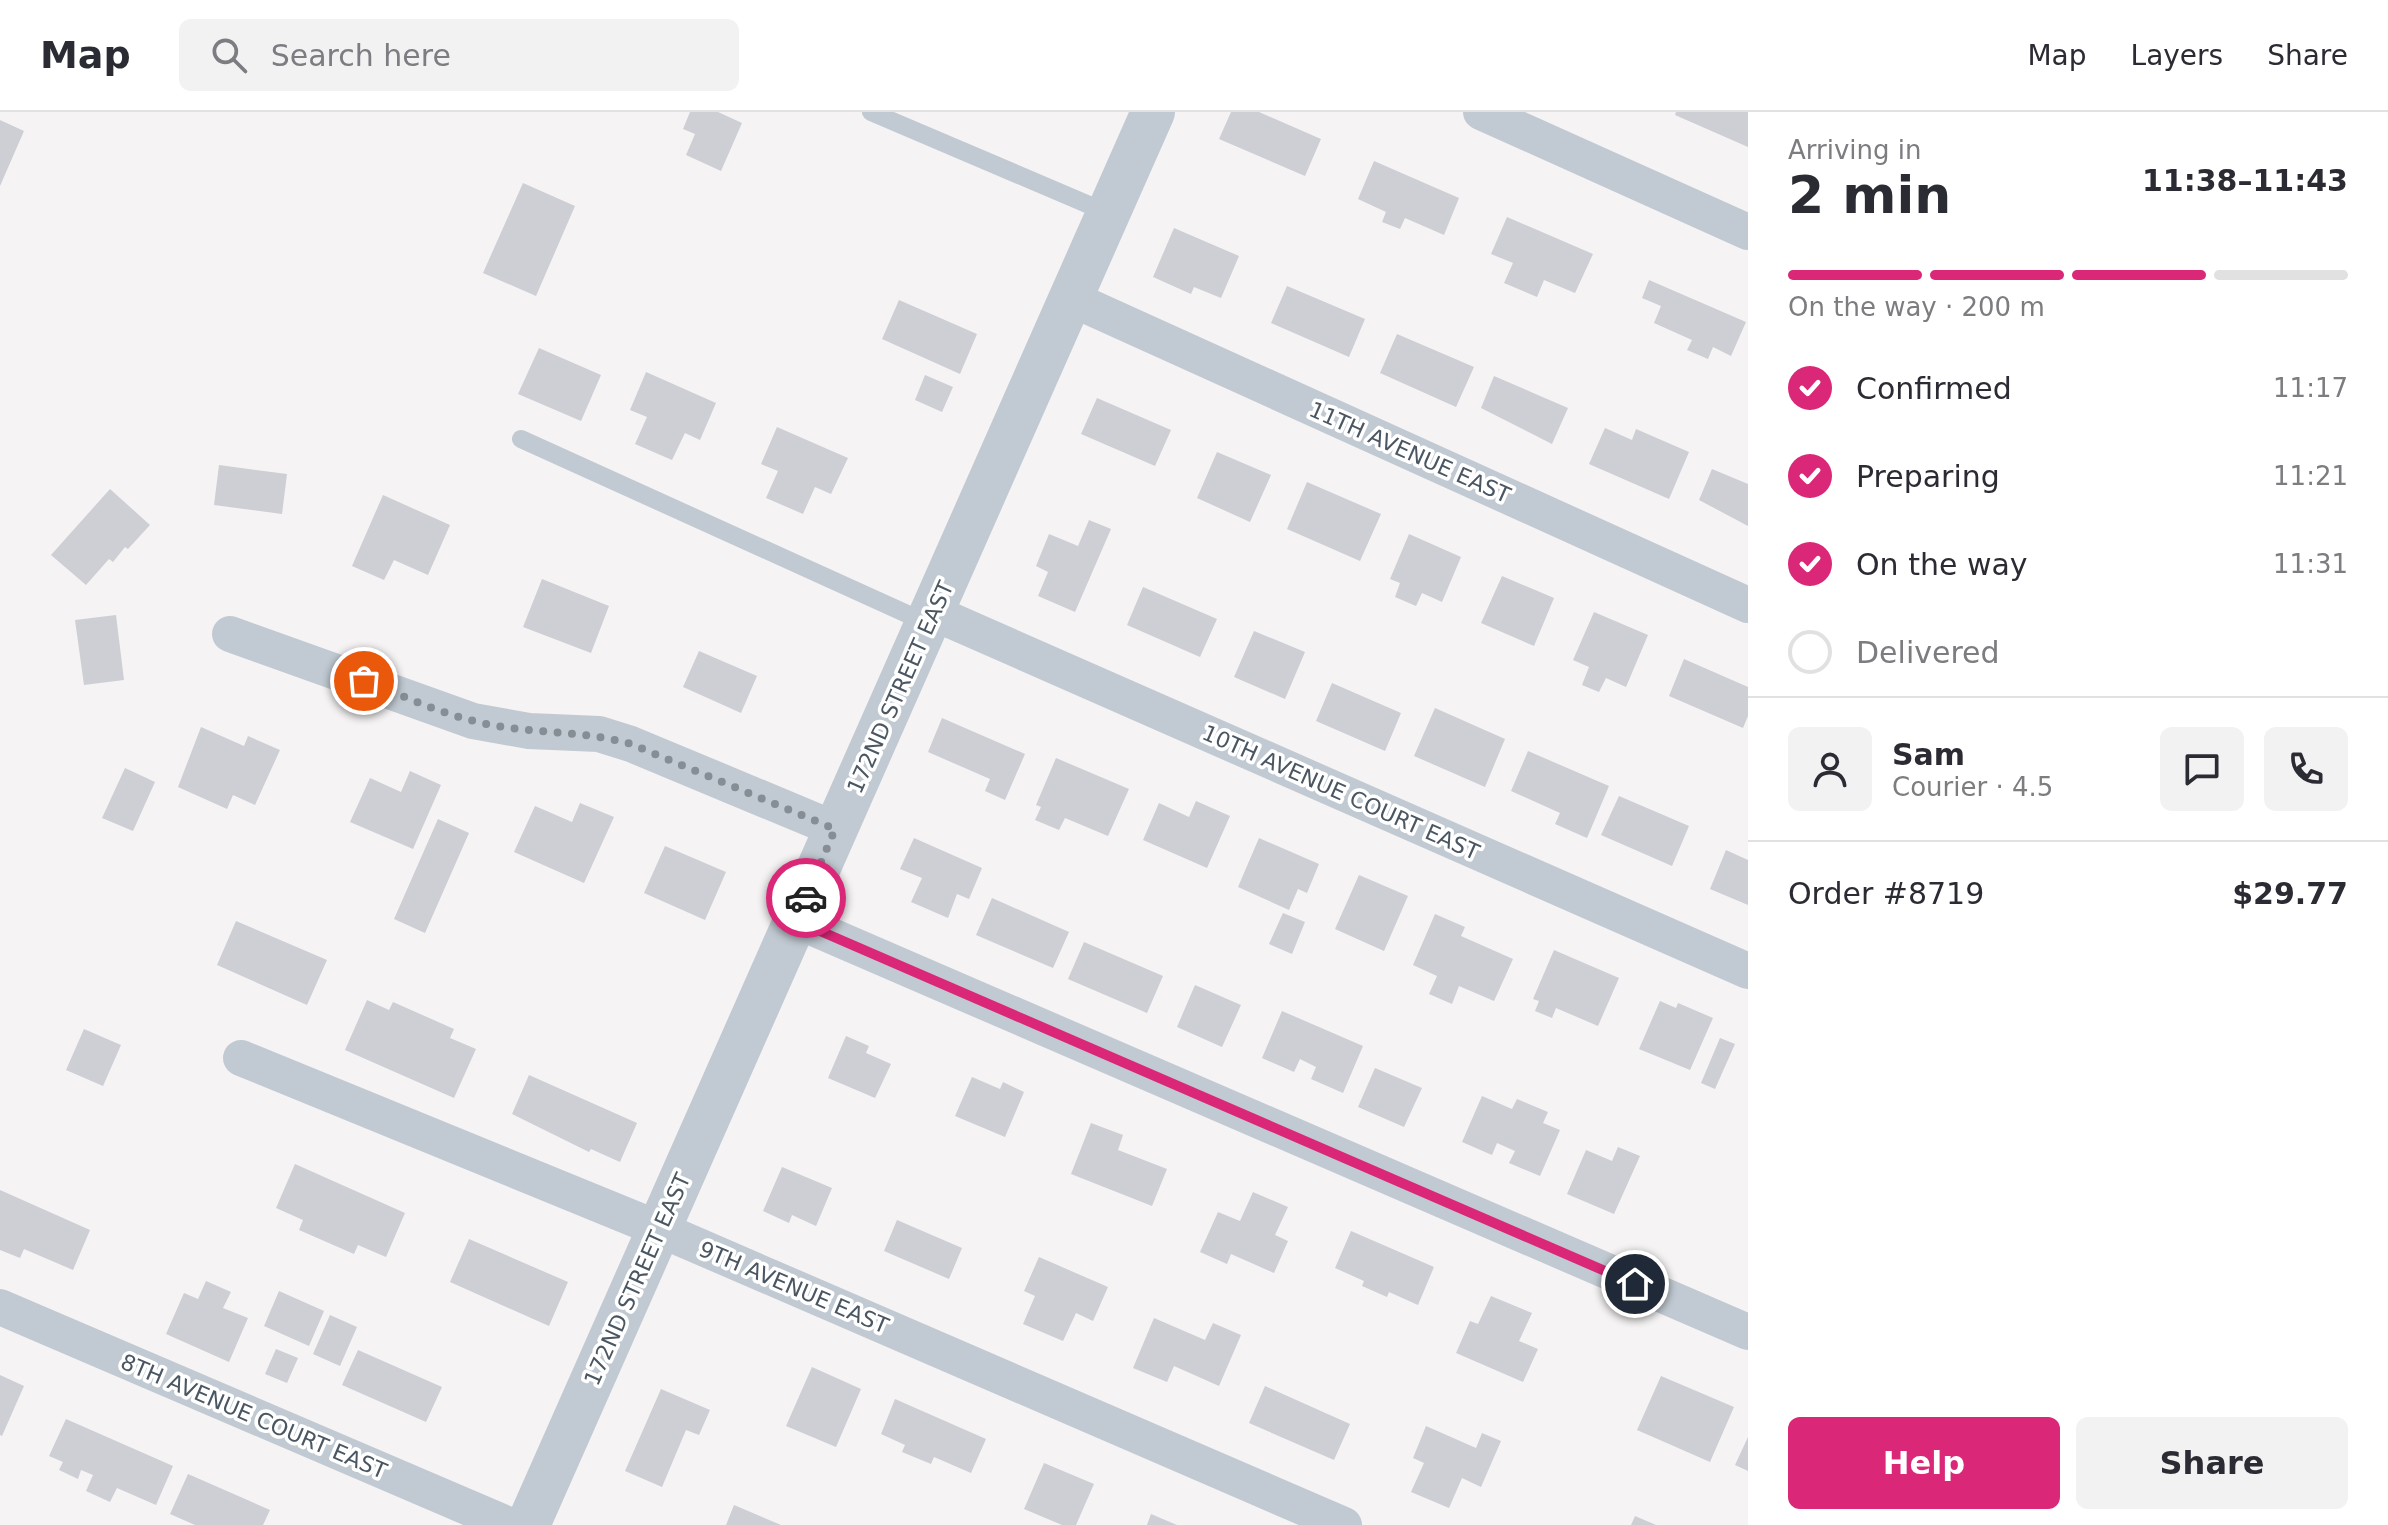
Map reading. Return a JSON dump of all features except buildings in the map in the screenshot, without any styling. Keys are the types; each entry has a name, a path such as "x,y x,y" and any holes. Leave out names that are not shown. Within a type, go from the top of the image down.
{"street":[{"name":"172ND STREET EAST","path":"528,1525 1153,112"},
{"path":"1481,112 1748,232"},
{"name":"11TH AVENUE EAST","path":"1072,299 1748,605"},
{"name":"10TH AVENUE COURT EAST","path":"931,619 1748,971"},
{"path":"230,634 473,721 529,731 599,734 631,744 835,829"},
{"path":"797,921 1748,1332"},
{"name":"9TH AVENUE EAST","path":"241,1058 659,1229 1344,1525"},
{"name":"8TH AVENUE COURT EAST","path":"0,1307 509,1525"}],"lane":[{"path":"871,112 1109,213"},
{"path":"521,439 931,619"}],"way so far":[{"path":"364,681 473,721 529,731 599,734 631,744 835,829 806,898"}],"route":[{"path":"806,898 797,921 1635,1284"}]}
